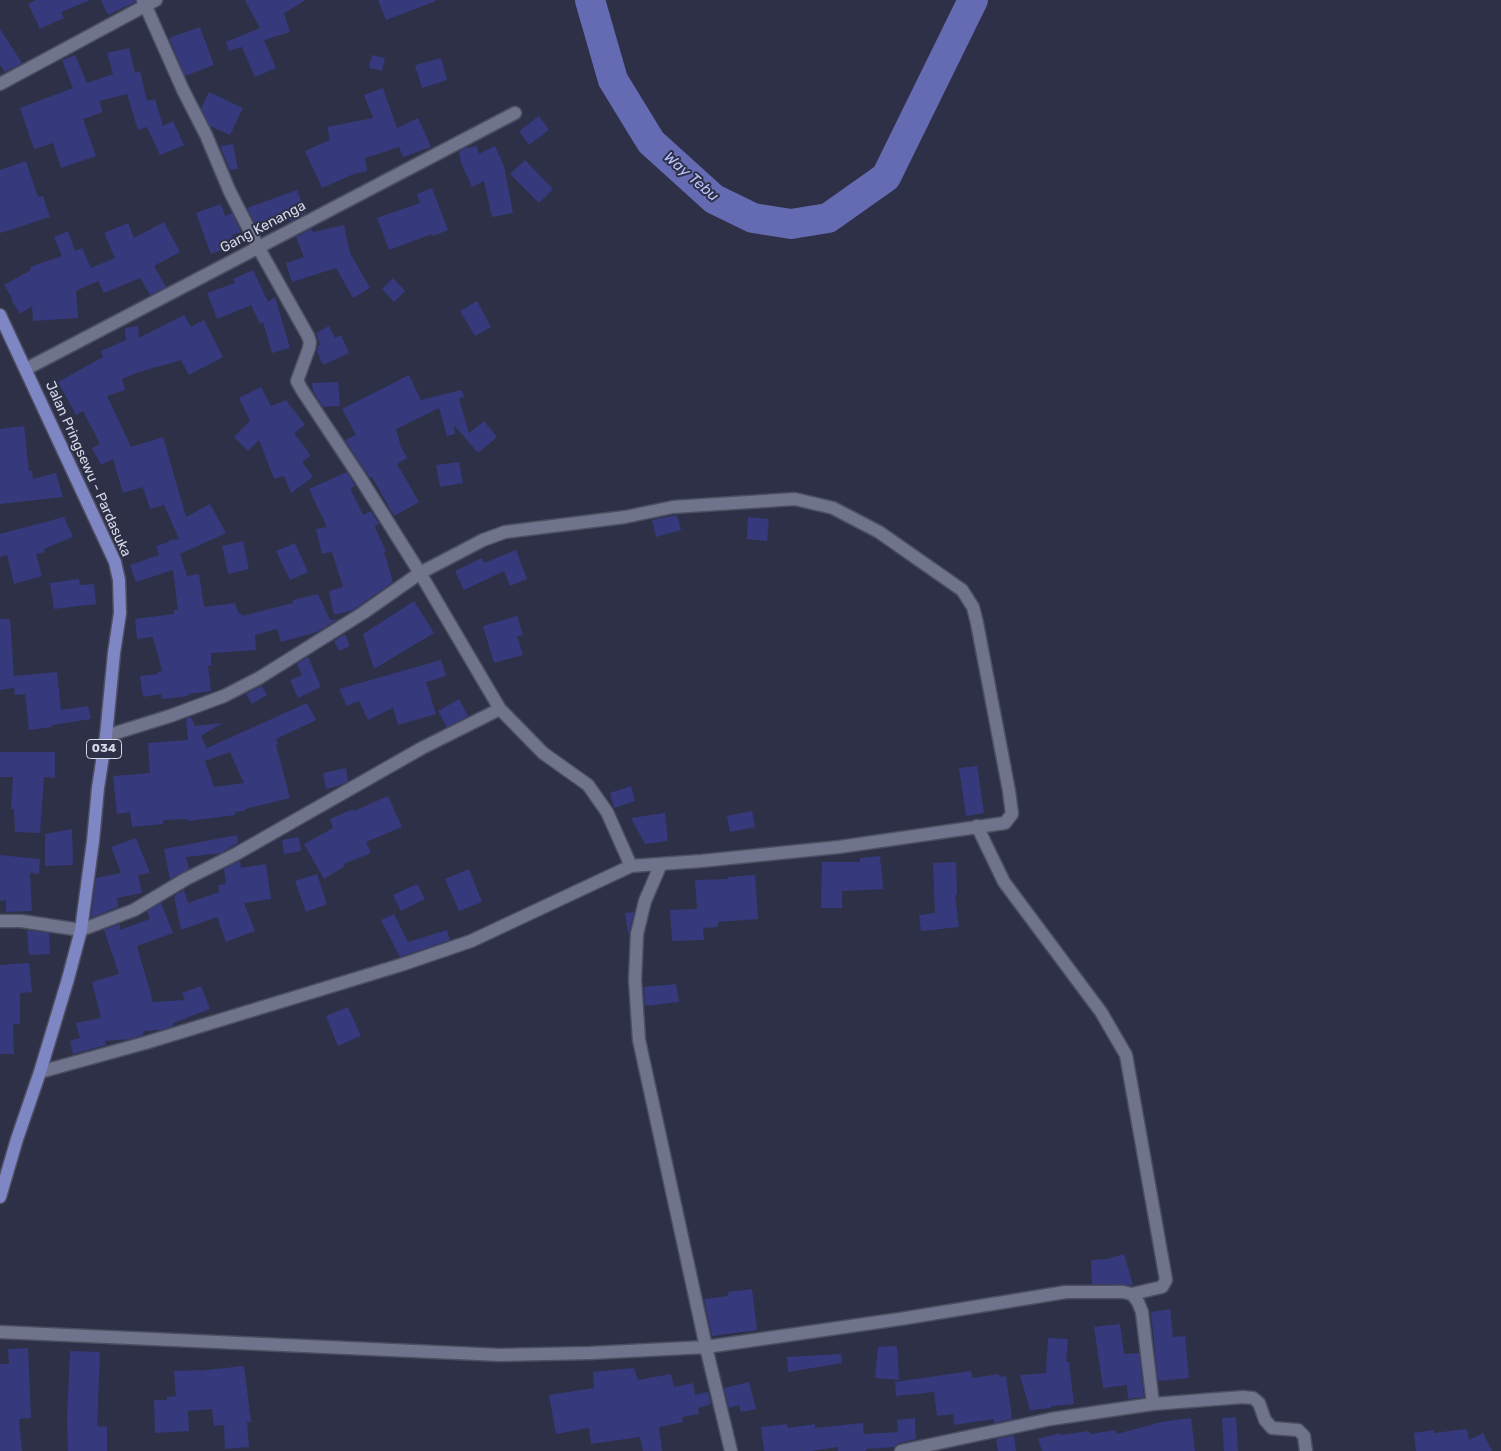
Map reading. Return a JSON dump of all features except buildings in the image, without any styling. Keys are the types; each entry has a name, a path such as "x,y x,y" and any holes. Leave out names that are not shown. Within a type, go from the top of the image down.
{"main road":[{"name":"Jalan Pringsewu - Pardasuka","path":"0,315 115,562 119,580 120,613 81,930 40,1072 0,1197"}],"street":[{"path":"0,84 149,2 184,90 206,135 230,192 258,247 308,336 310,342 297,381 302,390 420,573 500,710 543,753 588,785 607,812 631,866"},
{"name":"Gang Kenanga","path":"26,369 515,113"},
{"path":"40,1072 145,1043 413,962 471,941 631,866 839,847 1005,823 1012,814 977,623 973,608 962,590 879,532 832,508 795,500 673,507 625,517 506,532 483,540 420,573 363,613 259,678 224,696 106,736"},
{"path":"0,921 20,921 81,930 134,910 186,879 236,854 422,748 500,710"},
{"path":"0,1332 500,1355 590,1353 706,1347 935,1314 1066,1292 1123,1292 1132,1294 1162,1288 1166,1280 1126,1055 1100,1012 1004,882 976,826"},
{"path":"661,864 645,901 637,934 635,980 639,1040 706,1347 731,1451"},
{"path":"1132,1294 1142,1312 1153,1404"},
{"path":"901,1451 1051,1419 1153,1404 1243,1397 1254,1398 1259,1403 1265,1420 1272,1428 1298,1430 1304,1436 1306,1451"}],"waterway":[{"name":"Way Tebu","path":"590,0 613,80 651,142 714,199 753,218 791,224 828,218 886,177 973,0"}]}
